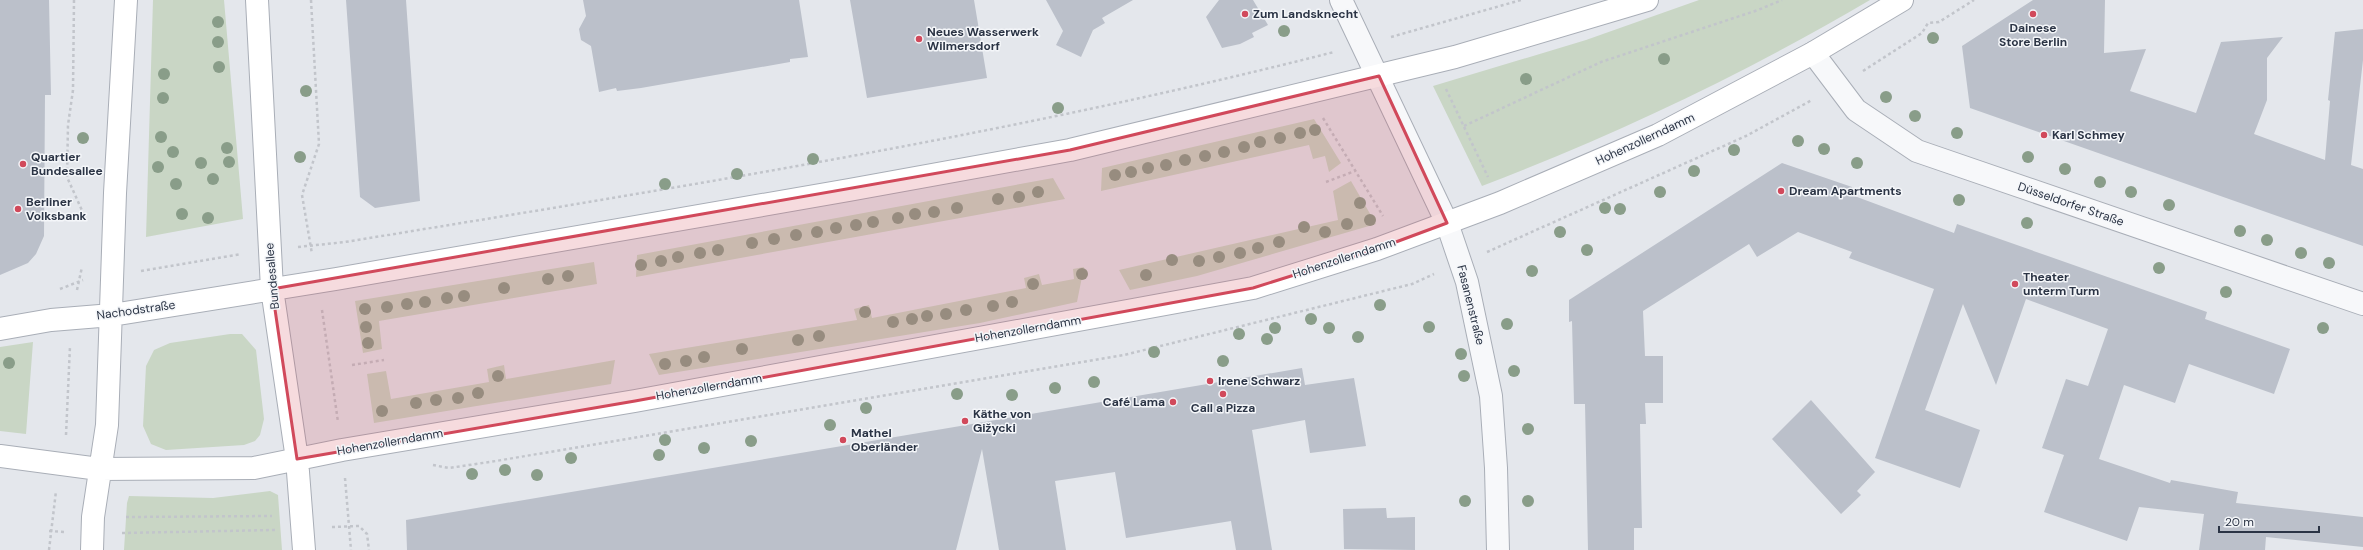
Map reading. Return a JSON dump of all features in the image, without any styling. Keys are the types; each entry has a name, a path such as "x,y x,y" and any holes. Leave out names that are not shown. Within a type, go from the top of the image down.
{"main road":[{"path":"92,550 93,517 99,469 107,425 112,315 115,193 126,0"},
{"name":"Bundesallee","path":"257,0 272,289 297,459 304,550"},
{"path":"272,289 849,190 1070,150 1463,55 1647,0"},
{"name":"Hohenzollerndamm","path":"99,469 254,468 297,459 635,401 1253,288 1377,249 1500,203 1658,135 1813,53 1902,0"},
{"name":"Nachodstraße","path":"0,329 51,320 112,315 272,289"},
{"path":"0,456 99,469"}],"street":[{"name":"Fasanenstraße","path":"1341,0 1379,76 1447,223 1471,296 1491,396 1496,468 1498,550"},
{"name":"Düsseldorfer Straße","path":"1813,53 1856,110 1917,151 2363,304"}],"path":[{"path":"74,0 73,90 68,125 67,177 87,221"},
{"path":"304,208 302,195 319,144 311,0"},
{"path":"1427,28 1521,0"},
{"path":"1464,126 1601,62 1758,10 1782,0"},
{"path":"1862,72 1922,33 1928,23 1939,22 1974,0"},
{"path":"345,242 844,157 1050,117 1277,67"},
{"path":"1443,83 1490,183"},
{"path":"1528,234 1746,136 1810,101"},
{"path":"1323,118 1384,219"},
{"path":"1326,182 1355,171"},
{"path":"144,271 247,253"},
{"path":"429,464 449,468 496,462 1124,355 1412,284"},
{"path":"321,306 339,429"},
{"path":"66,434 70,344"},
{"path":"352,365 384,360"},
{"path":"48,550 49,532 60,464"},
{"path":"126,517 278,516"},
{"path":"354,525 367,534 369,550"},
{"path":"125,533 280,530"},
{"path":"350,532 350,550"}],"highlighted area":[{"path":"1379,76 1447,223 1377,249 1253,288 635,401 297,459 272,289 1070,150"}],"green space":[{"path":"153,0 224,0 243,219 146,237"},
{"path":"1699,0 1870,0 1776,53 1680,101 1582,146 1482,186 1433,86 1586,40"},
{"path":"1314,119 1341,163 1329,172 1325,156 1313,159 1309,145 1101,191 1102,168"},
{"path":"1053,178 1065,199 636,277 637,255"},
{"path":"1351,181 1376,224 1197,276 1130,290 1119,270 1338,220 1333,191"},
{"path":"594,262 597,284 379,321 382,349 363,353 355,301"},
{"path":"1084,267 1077,302 980,323 659,375 649,354 857,320 854,309 869,305 872,318 1026,288 1024,278 1039,274 1042,285 1074,279 1073,269"},
{"path":"230,334 242,334 256,350 264,419 260,435 255,441 244,445 166,450 151,444 143,426 146,366 154,350 170,343"},
{"path":"33,342 26,434 0,431 0,347"},
{"path":"615,360 611,384 374,423 367,374 386,371 391,399 489,382 487,369 504,365 506,379"},
{"path":"270,491 278,495 282,550 124,550 127,503 129,496 213,498"}],"building":[{"name":"Quartier Bundesallee","path":"0,0 49,0 51,95 45,95 44,236 36,254 28,263 0,275"},
{"path":"346,0 406,0 420,201 375,208 360,197"},
{"path":"583,0 799,0 808,57 790,59 790,62 641,88 617,91 616,88 599,92 591,46 581,40 579,29 586,16"},
{"name":"Neues Wasserwerk Wilmersdorf","path":"850,0 974,0 987,78 867,98"},
{"path":"1046,0 1133,0 1102,18 1105,23 1093,30 1081,57 1056,45 1063,31"},
{"path":"1219,0 1253,0 1268,25 1252,33 1254,37 1240,44 1222,48 1206,17"},
{"path":"2033,0 2105,0 2104,53 2146,49 2130,91 2196,113 2221,42 2283,37 2267,58 2267,100 2254,134 2325,160 2330,101 2328,100 2335,32 2363,29 2363,60 2351,165 2363,169 2363,246 1970,108 1962,46"},
{"path":"1782,163 1852,187 1849,194 1954,233 1957,224 2207,312 2205,319 2290,349 2274,394 2189,364 2175,403 2124,385 2099,459 2170,483 2171,480 2238,492 2236,503 2363,517 2363,547 2266,537 2265,550 2199,550 2204,514 2139,507 2127,541 2044,512 2064,455 2042,448 2066,379 2088,386 2108,329 2026,299 1996,385 1963,304 1925,410 1980,430 1960,488 1875,458 1934,289 1849,258 1852,252 1798,232 1757,257 1749,244 1643,311 1645,356 1663,356 1663,403 1645,403 1646,424 1640,424 1642,528 1634,528 1634,550 1588,550 1585,404 1574,404 1572,321 1569,322 1569,300"},
{"path":"1302,368 1305,385 1354,378 1366,446 1310,453 1305,420 1252,430 1272,550 1236,550 1231,521 1126,538 1115,472 1055,481 1066,550 999,550 982,449 956,550 407,550 406,520"},
{"path":"1811,400 1875,472 1857,491 1861,495 1841,514 1772,439"},
{"path":"1386,508 1387,518 1415,517 1415,550 1344,549 1343,509"}],"place":[{"name":"Zum Landsknecht","path":"1245,14"},
{"name":"Dainese Store Berlin","path":"2033,14"},
{"name":"Neues Wasserwerk Wilmersdorf","path":"919,39"},
{"name":"Karl Schmey","path":"2044,135"},
{"name":"Quartier Bundesallee","path":"23,164"},
{"name":"Dream Apartments","path":"1781,191"},
{"name":"Berliner Volksbank","path":"18,209"},
{"name":"Theater unterm Turm","path":"2015,284"},
{"name":"Irene Schwarz","path":"1210,381"},
{"name":"Call a Pizza","path":"1223,394"},
{"name":"Café Lama","path":"1173,402"},
{"name":"Käthe von Gižycki","path":"965,421"},
{"name":"Mathel Oberländer","path":"843,440"}]}
